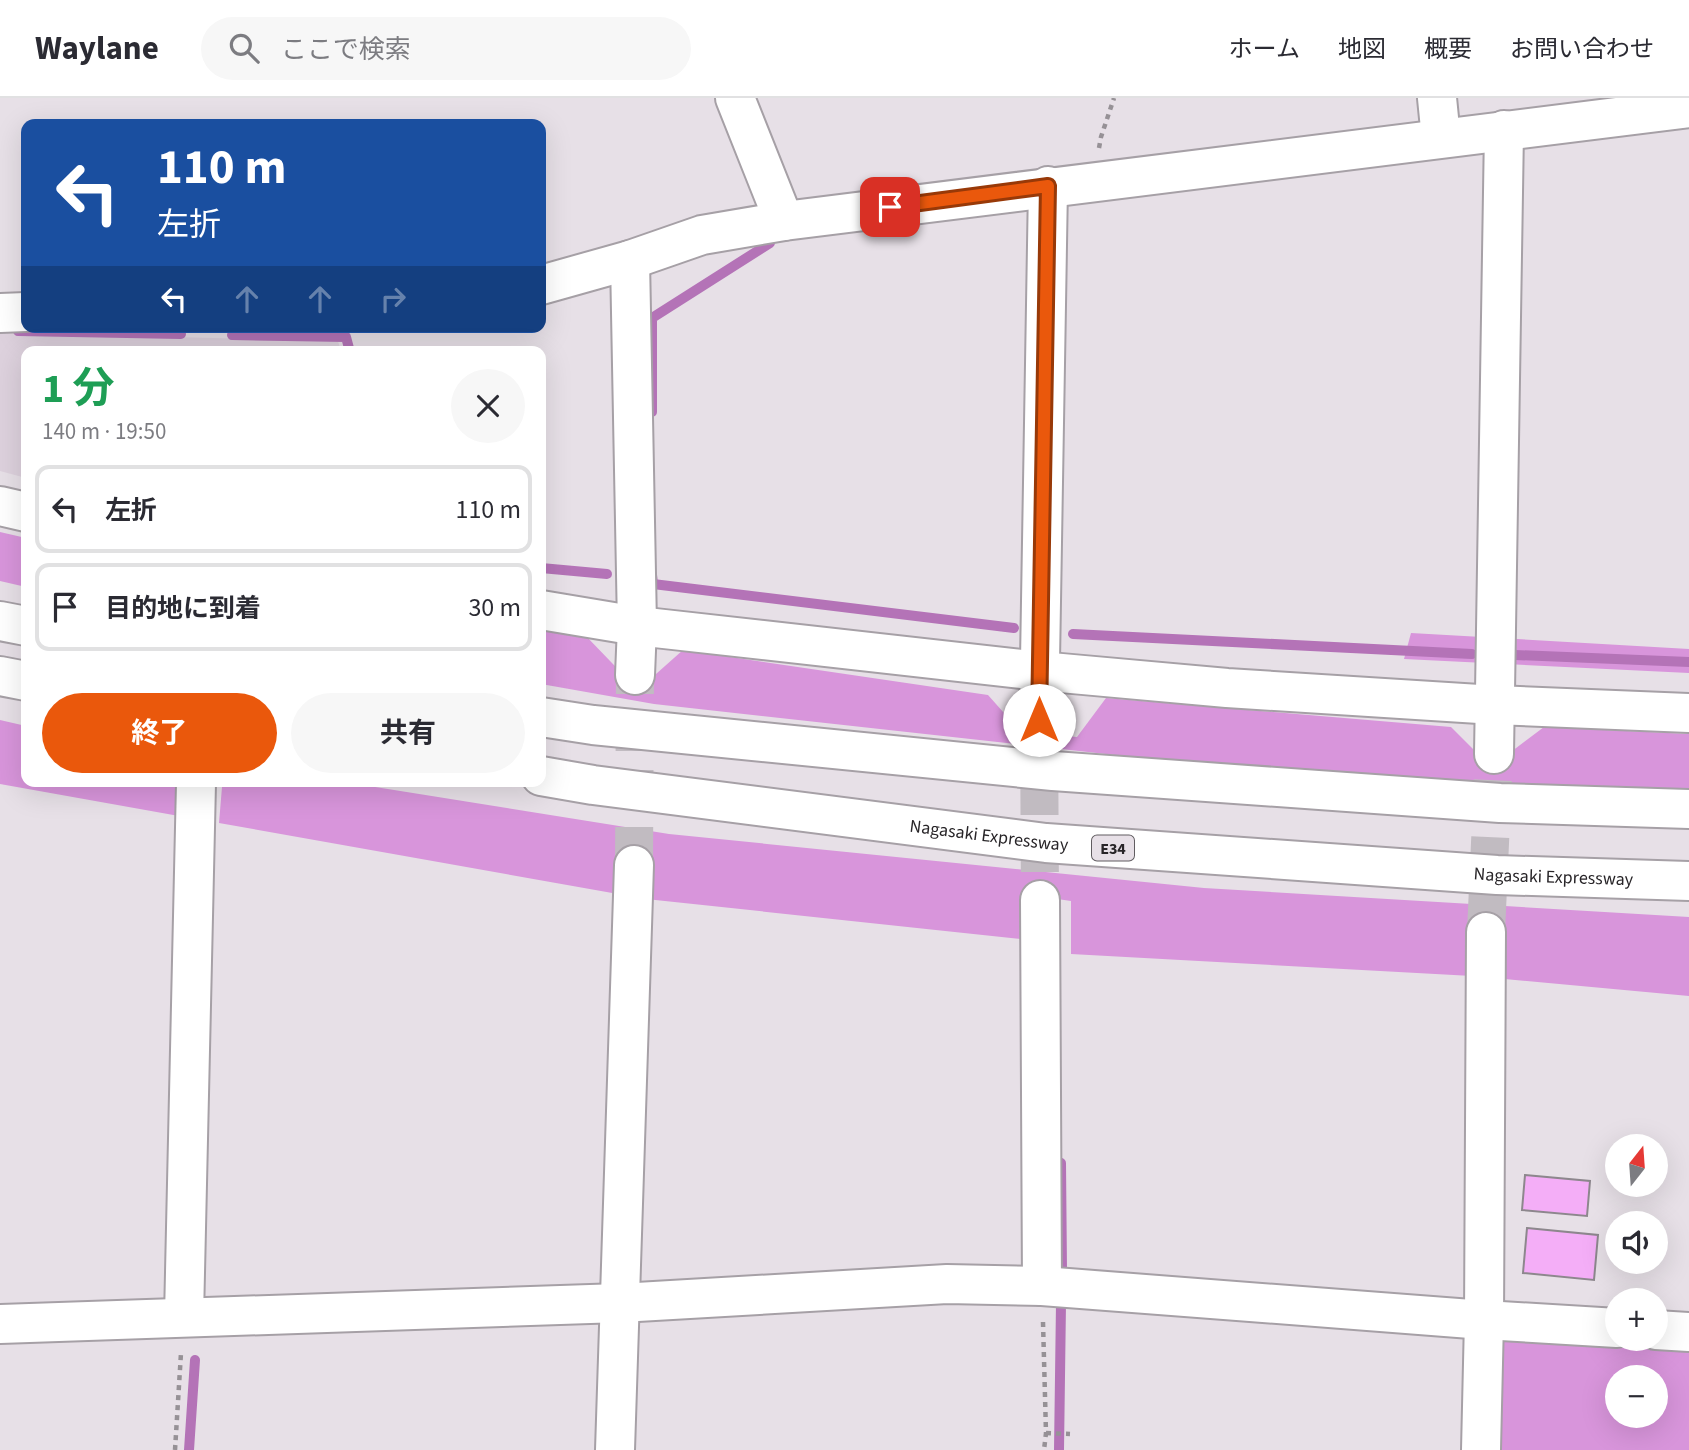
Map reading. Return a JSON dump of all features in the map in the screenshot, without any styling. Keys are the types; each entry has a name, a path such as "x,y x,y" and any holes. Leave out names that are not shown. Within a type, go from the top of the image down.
{"main road":[{"path":"735,98 784,221"},
{"path":"1437,98 1441,138"},
{"path":"546,284 630,260 702,235 784,221 1095,180 1689,108"},
{"path":"1494,754 1504,131"},
{"path":"1039,720 1048,186"},
{"path":"630,260 637,626 635,675"},
{"path":"0,313 21,313"},
{"path":"0,506 21,511"},
{"path":"546,611 637,626 1039,671 1227,688 1495,705 1689,713"},
{"path":"0,621 21,625"},
{"path":"0,676 21,680"},
{"path":"546,718 593,725 1053,771 1500,803 1689,809"},
{"name":"Nagasaki Expressway","path":"546,777 1046,843 1497,875 1689,881"},
{"path":"184,1317 196,787"},
{"path":"615,1450 634,865"},
{"path":"1040,900 1042,1286"},
{"path":"1481,1450 1486,932"},
{"path":"0,1324 620,1303 947,1284 1042,1286 1605,1327"},
{"path":"1668,1331 1689,1332"}],"path":[{"path":"1095,180 1101,136 1114,98"},
{"path":"1042,1286 1046,1433 1044,1450"},
{"path":"175,1450 184,1317"},
{"path":"1046,1433 1070,1434"}],"shaded area":[{"path":"0,333 338,341 339,346 21,346 21,477 0,471"},
{"path":"0,532 21,537 21,586 0,581"},
{"path":"546,630 585,635 638,690 683,650 988,695 1021,732 1077,737 1106,698 1451,727 1491,767 1544,727 1689,734 1689,793 1223,767 654,704 546,685"},
{"path":"1411,633 1689,649 1689,673 1404,659"},
{"path":"0,720 21,725 21,787 183,787 179,816 0,784"},
{"path":"222,787 375,787 669,834 1204,888 1689,917 1689,996 1472,976 1071,954 1071,901 1030,895 1030,940 646,899 219,823"},
{"path":"1504,1334 1605,1343 1605,1351 1689,1350 1689,1450 1494,1450"}],"building":[{"path":"1525,1175 1590,1181 1587,1216 1522,1210"},
{"path":"1527,1228 1598,1235 1594,1280 1523,1273"}],"waterway":[{"path":"652,412 652,318 770,243"},
{"path":"127,333 181,334"},
{"path":"232,335 346,337 348,346"},
{"path":"546,568 607,574"},
{"path":"652,575 653,584 1014,628"},
{"path":"1073,634 1472,654"},
{"path":"1515,655 1689,662"},
{"path":"1061,1163 1062,1270"},
{"path":"1059,1450 1061,1303"},
{"path":"189,1450 195,1360"}],"tunnel":[{"path":"634,865 635,675"},
{"path":"1039,720 1040,900"},
{"path":"1486,932 1494,754"}],"route":[{"path":"890,207 1048,186 1039,720"}]}
